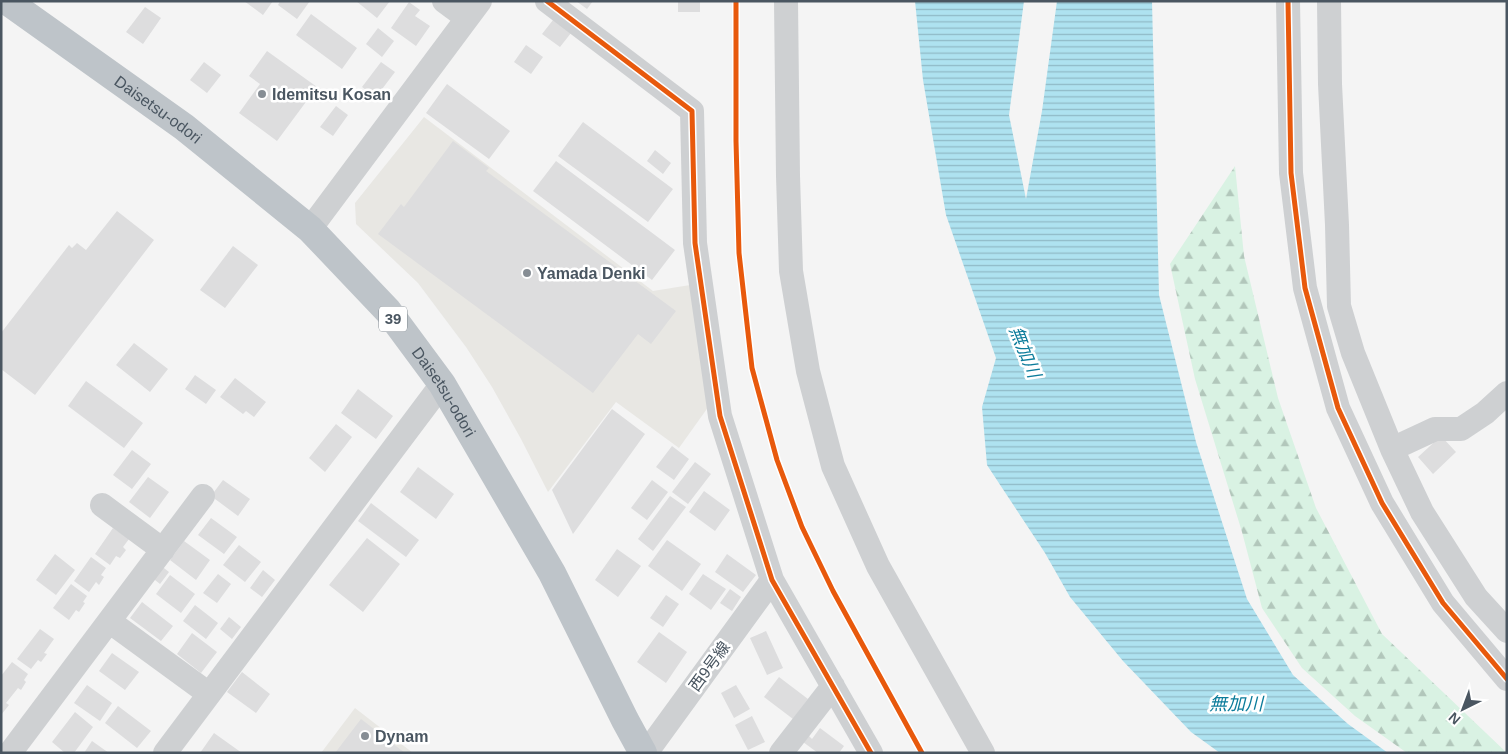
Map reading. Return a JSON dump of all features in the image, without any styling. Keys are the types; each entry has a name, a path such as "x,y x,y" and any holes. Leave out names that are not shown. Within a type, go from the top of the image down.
{"highway":[{"name":"Daisetsu-odori","path":"7,1 184,127 310,229 388,311 442,384 552,573 624,720 644,753"}],"street":[{"path":"310,229 473,10 444,1"},
{"path":"547,1 692,111 695,243 720,416 772,580 871,753"},
{"path":"786,1 791,271 808,371 832,466 878,566 983,753"},
{"path":"1288,1 1291,173 1303,278 1338,408 1382,503 1443,603 1507,679"},
{"path":"1328,1 1339,306 1354,353 1392,449 1422,512 1476,597 1507,631"},
{"path":"165,753 442,384"},
{"path":"1392,449 1435,429 1461,429 1486,413 1507,393"},
{"path":"10,753 203,496"},
{"path":"102,505 163,550"},
{"name":"西9号線","path":"644,753 772,580"},
{"path":"109,621 209,694"},
{"path":"781,753 833,686"}],"shaded area":[{"path":"424,117 653,291 690,285 709,406 679,448 616,402 548,492 492,387 466,347 418,283 356,224 355,203"},
{"path":"355,708 413,753 321,753"}],"green space":[{"path":"1235,166 1244,256 1278,398 1316,508 1382,634 1507,753 1407,753 1355,716 1302,668 1262,608 1242,532 1195,379 1170,264"}],"water":[{"name":"無加川","path":"915,1 1024,1 1009,115 1026,199 1042,111 1057,1 1152,1 1159,295 1196,442 1247,599 1293,675 1348,724 1388,753 1220,753 1191,732 1123,661 1070,597 1045,553 987,465 982,407 996,358 946,215 923,80"}],"building":[{"path":"244,1 273,1 263,15"},
{"path":"280,1 310,1 297,19 278,5"},
{"path":"356,1 390,1 377,18"},
{"path":"576,1 593,1 587,9"},
{"path":"678,1 700,1 700,12 678,12"},
{"path":"409,2 420,10 415,16 430,26 416,46 391,28"},
{"path":"145,7 161,18 143,44 126,32"},
{"path":"311,14 357,48 342,69 296,35"},
{"path":"553,20 571,33 560,47 542,34"},
{"path":"378,28 394,41 382,57 366,44"},
{"path":"526,45 543,57 531,74 514,62"},
{"path":"267,51 317,87 277,141 239,113 260,84 249,76"},
{"path":"204,62 221,75 207,93 190,80"},
{"path":"381,62 395,72 376,97 362,87"},
{"path":"447,84 510,131 489,159 426,113"},
{"path":"336,106 348,115 333,136 320,127"},
{"path":"583,122 673,189 648,222 558,156"},
{"name":"Yamada Denki","path":"453,141 489,168 486,171 676,311 651,344 638,334 593,393 378,234 401,204 404,207"},
{"path":"655,150 671,163 663,174 647,161"},
{"path":"556,161 675,250 652,280 533,191"},
{"path":"117,211 154,240 35,395 1,369 1,333 69,245 72,248 77,243 86,250"},
{"path":"233,246 258,265 225,308 200,290"},
{"path":"134,343 168,369 150,392 116,365"},
{"path":"195,375 216,390 206,404 185,389"},
{"path":"235,378 266,402 254,417 246,411 243,414 220,397"},
{"path":"86,381 143,423 124,448 68,406"},
{"path":"358,389 393,416 376,439 341,413"},
{"path":"612,409 645,434 573,534 552,490"},
{"path":"336,424 352,437 325,472 309,458"},
{"path":"1441,436 1456,452 1433,474 1418,457"},
{"path":"672,446 689,459 674,480 656,467"},
{"path":"132,450 151,464 132,489 113,475"},
{"path":"695,462 711,474 688,504 672,492"},
{"path":"418,467 454,494 436,519 400,492"},
{"path":"148,477 169,492 150,518 129,502"},
{"path":"223,480 250,499 238,516 211,496"},
{"path":"652,480 668,492 647,520 631,508"},
{"path":"704,491 730,510 715,531 689,512"},
{"path":"670,496 686,507 653,551 638,539"},
{"path":"371,503 419,540 406,557 358,521"},
{"path":"211,518 237,537 224,554 198,535"},
{"path":"113,528 129,539 123,547 126,550 120,558 116,556 110,565 95,554"},
{"path":"367,538 400,564 363,612 329,585"},
{"path":"667,540 701,564 682,591 648,566"},
{"path":"184,541 210,560 196,580 170,560"},
{"path":"239,545 261,562 245,582 223,565"},
{"path":"617,549 641,566 618,597 595,580"},
{"path":"55,554 75,570 56,595 36,580"},
{"path":"727,554 756,575 743,592 715,572"},
{"path":"91,557 106,568 101,575 104,577 99,585 96,582 89,592 74,581"},
{"path":"160,565 169,572 160,584 150,576"},
{"path":"263,570 275,580 262,597 250,588"},
{"path":"218,574 231,584 217,603 203,593"},
{"path":"703,574 726,589 711,610 689,594"},
{"path":"170,575 195,594 181,613 156,594"},
{"path":"71,584 87,596 79,612 76,610 69,620 53,608"},
{"path":"730,589 741,597 732,611 720,603"},
{"path":"666,595 679,604 663,627 650,618"},
{"path":"142,602 173,626 161,641 130,618"},
{"path":"195,605 218,623 206,639 183,621"},
{"path":"229,617 241,627 232,639 220,629"},
{"path":"40,629 54,639 44,653 47,654 41,662 38,660 31,669 17,659"},
{"path":"766,631 783,668 767,675 750,638"},
{"path":"659,632 687,652 666,683 637,662"},
{"path":"192,633 217,652 201,673 177,654"},
{"path":"112,653 139,672 125,690 99,671"},
{"path":"12,662 28,674 21,690 18,688 6,703 9,705 1,715 1,676"},
{"path":"242,672 270,694 256,713 227,692"},
{"path":"779,677 808,699 793,719 764,697"},
{"path":"87,685 112,703 100,721 74,703"},
{"path":"736,685 750,709 734,718 721,693"},
{"path":"118,706 151,731 137,748 105,723"},
{"path":"75,712 93,727 74,753 65,753 52,742"},
{"path":"752,716 765,742 748,750 735,725"},
{"name":"Dynam","path":"361,719 405,753 335,753"},
{"path":"820,728 844,746 839,753 818,753 803,742 808,735 812,739"},
{"path":"214,733 242,753 200,753"},
{"path":"92,741 109,753 84,753"}],"cycle path":[{"path":"547,1 692,111 695,243 720,416 772,580 871,753"},
{"path":"736,1 736,141 739,253 752,368 777,460 802,527 833,591 922,753"},
{"path":"1288,1 1291,173 1305,288 1338,408 1382,503 1443,603 1507,679"}],"place":[{"name":"Idemitsu Kosan","path":"262,94"},
{"name":"Yamada Denki","path":"527,273"},
{"name":"Dynam","path":"365,736"}]}
